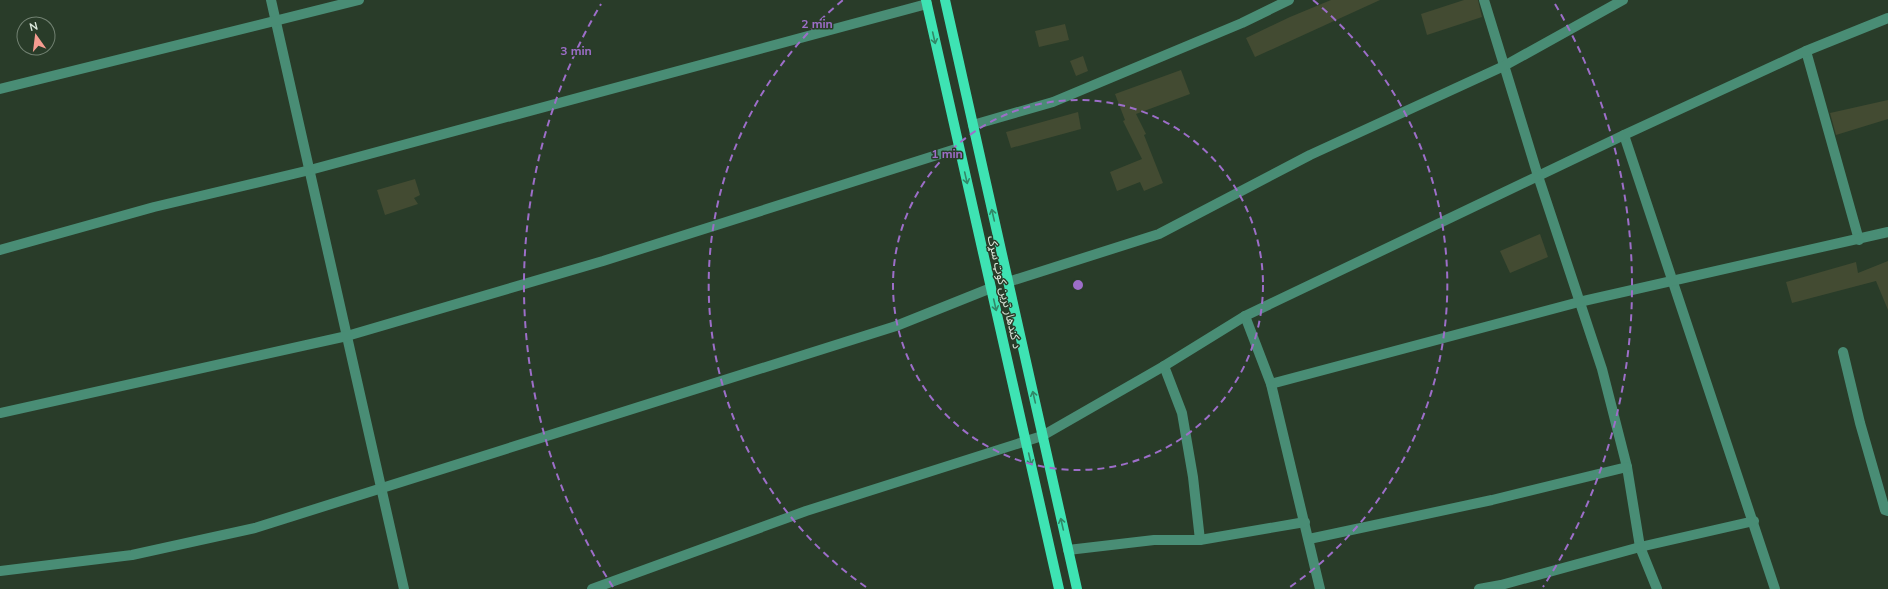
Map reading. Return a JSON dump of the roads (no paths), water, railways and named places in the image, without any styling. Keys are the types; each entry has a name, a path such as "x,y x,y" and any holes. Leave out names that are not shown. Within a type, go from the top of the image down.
{"main road":[{"name":"د کندهار ترين کوټ سړک","path":"945,0 1077,589"},
{"name":"د کندهار ترين کوټ سړک","path":"926,2 1059,589"},
{"path":"946,88 963,84"}],"street":[{"path":"271,0 404,589"},
{"path":"0,89 359,0"},
{"path":"972,125 1054,102 1242,23 1289,0"},
{"path":"1484,0 1538,176 1602,369 1627,467 1640,547 1657,589"},
{"path":"1008,282 1158,234 1310,155 1504,66 1623,0"},
{"path":"0,250 154,207 310,170 926,2"},
{"path":"592,589 806,510 1042,436 1164,366 1245,316 1624,135 1806,51 1888,18"},
{"path":"1806,51 1859,240"},
{"path":"1624,135 1754,521 1775,589"},
{"path":"0,413 347,336 603,261 959,148"},
{"path":"1271,384 1579,302 1859,240 1888,232"},
{"path":"0,571 132,555 255,528 896,326 991,288"},
{"path":"1245,316 1271,384 1320,589"},
{"path":"1843,352 1860,423 1885,510 1888,511"},
{"path":"1164,366 1182,413 1193,477 1200,540"},
{"path":"1309,539 1492,500 1627,467"},
{"path":"1479,589 1509,583 1640,547 1754,521"},
{"path":"1068,550 1154,540 1200,540 1305,522"}]}
